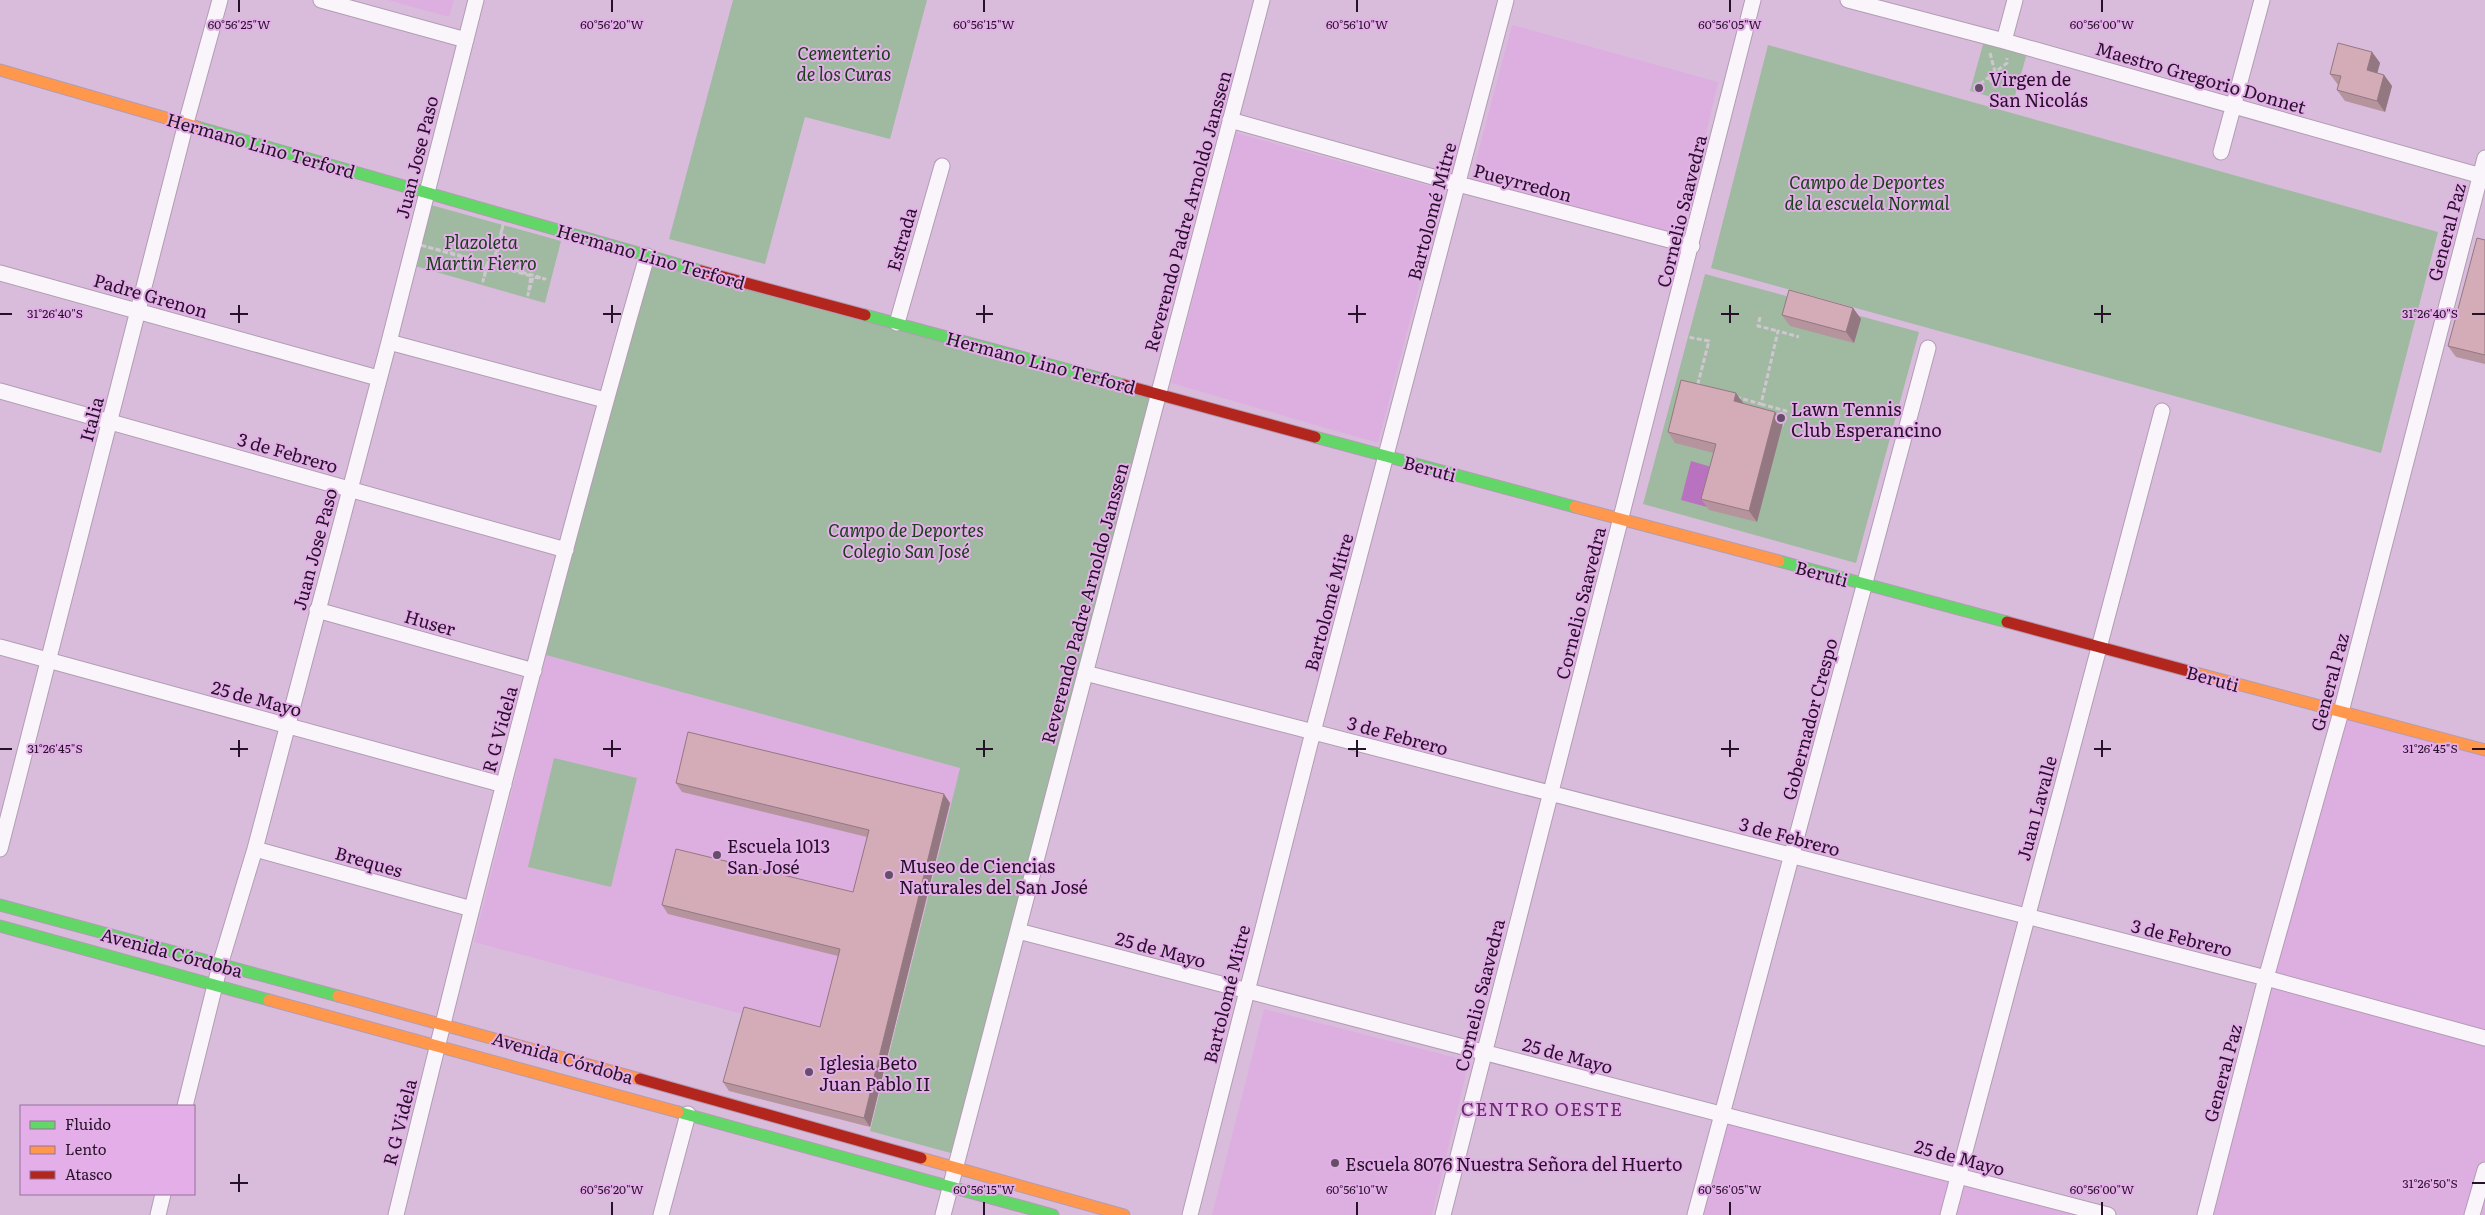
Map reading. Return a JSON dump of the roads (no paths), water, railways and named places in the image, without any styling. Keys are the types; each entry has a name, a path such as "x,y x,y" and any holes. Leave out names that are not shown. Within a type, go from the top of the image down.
{"street":[{"name":"Italia","path":"0,849 186,123 220,0"},
{"path":"321,0 466,40"},
{"name":"Juan Jose Paso","path":"185,1105 220,965 255,849 389,342 476,0"},
{"name":"Reverendo Padre Arnoldo Janssen","path":"943,1215 1262,0"},
{"name":"Bartolomé Mitre","path":"1190,1215 1246,990 1506,0"},
{"name":"Cornelio Saavedra","path":"1443,1215 1670,333 1753,0"},
{"name":"Maestro Gregorio Donnet","path":"1848,0 2005,48 2235,105 2482,177"},
{"path":"2005,48 2015,0"},
{"path":"2221,152 2262,0"},
{"name":"Hermano Lino Terford","path":"0,70 647,256 1159,393"},
{"name":"Pueyrredon","path":"1230,120 1458,184 1692,246"},
{"name":"General Paz","path":"2205,1215 2266,978 2341,712 2482,177 2485,158"},
{"name":"Estrada","path":"897,323 942,166"},
{"name":"R G Videla","path":"396,1215 442,1024 504,785 605,400 647,256"},
{"name":"Padre Grenon","path":"0,272 378,378"},
{"path":"389,342 605,400"},
{"name":"Gobernador Crespo","path":"1695,1215 1928,348"},
{"name":"3 de Febrero","path":"0,391 566,550"},
{"name":"Beruti","path":"1159,393 1385,456 2485,750"},
{"name":"Juan Lavalle","path":"1948,1215 2162,411"},
{"name":"Huser","path":"317,610 534,671"},
{"name":"25 de Mayo","path":"0,648 504,785"},
{"name":"3 de Febrero","path":"1085,673 2266,978 2485,1038"},
{"name":"Breques","path":"255,849 472,909"},
{"name":"Avenida Córdoba","path":"0,905 856,1138 1124,1215"},
{"name":"Avenida Córdoba","path":"0,926 438,1044 1053,1215"},
{"name":"25 de Mayo","path":"1018,931 2108,1215"},
{"path":"661,1215 688,1114"},
{"path":"2472,1215 2485,1170"},
{"path":"158,1215 164,1195"}],"place":[{"name":"Virgen de San Nicolás","path":"1979,88"},
{"name":"Lawn Tennis Club Esperancino","path":"1781,418"},
{"name":"Escuela 1013 San José","path":"717,855"},
{"name":"Museo de Ciencias Naturales del San José","path":"889,875"},
{"name":"Iglesia Beto Juan Pablo II","path":"809,1072"},
{"name":"Escuela 8076 Nuestra Señora del Huerto","path":"1335,1163"}],"district":[{"name":"CENTRO OESTE","path":"1542,1108"}],"park label":[{"name":"Cementerio de los Curas","path":"844,62"},
{"name":"Campo de Deportes de la escuela Normal","path":"1867,191"},
{"name":"Plazoleta Martín Fierro","path":"481,251"},
{"name":"Campo de Deportes Colegio San José","path":"906,539"}]}
